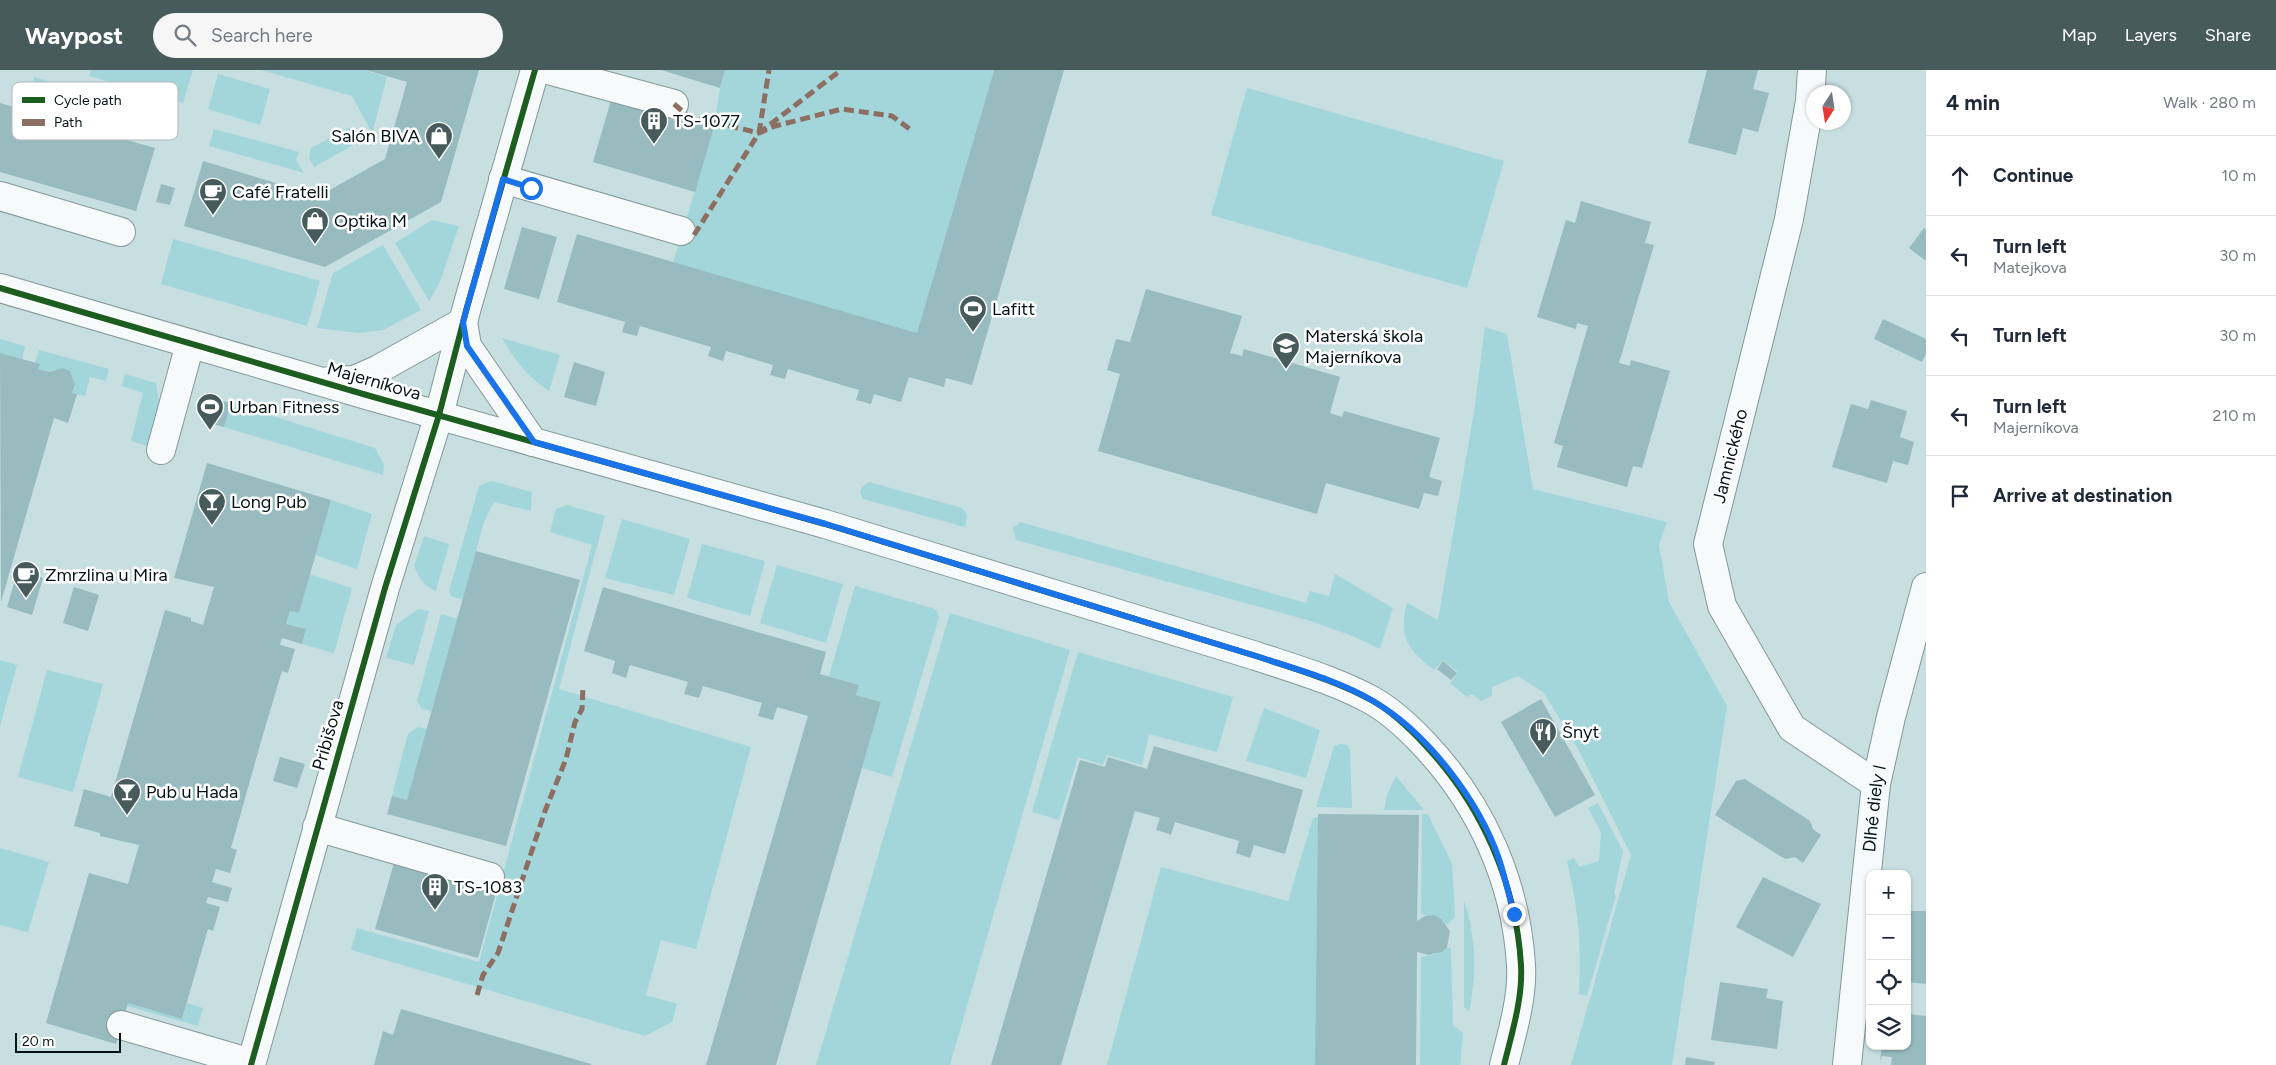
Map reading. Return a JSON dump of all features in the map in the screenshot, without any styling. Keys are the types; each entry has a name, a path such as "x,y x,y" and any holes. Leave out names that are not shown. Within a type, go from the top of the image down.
{"street":[{"name":"Pribišova","path":"251,1064 411,500 439,415 463,322 535,70"},
{"path":"548,70 674,104"},
{"name":"Jamnického","path":"1812,70 1810,101 1789,219 1708,544 1722,606 1792,728 1876,784"},
{"path":"503,179 681,231"},
{"path":"0,196 121,232"},
{"name":"Majerníkova","path":"0,288 322,382 826,524 1256,656 1316,676 1374,701 1404,723 1443,764 1473,806 1499,858 1514,914 1521,966 1518,999 1504,1065"},
{"path":"322,382 354,380 377,370 463,322 467,346 534,442"},
{"path":"161,450 190,344"},
{"name":"Dlhé diely I","path":"1847,1065 1876,784 1891,717 1926,587"},
{"path":"317,827 490,877"},
{"path":"121,1025 251,1064"}],"shaded area":[{"path":"91,70 193,70 183,103 178,102 178,82 110,82 89,76"},
{"path":"261,70 364,70 387,77 372,133 352,96"},
{"path":"725,70 994,70 917,333 673,263 714,127"},
{"path":"218,74 270,89 260,125 208,109"},
{"path":"34,77 52,82 32,82"},
{"path":"1247,88 1504,161 1467,288 1211,215"},
{"path":"348,128 359,130 364,139 314,167 309,158 311,148"},
{"path":"214,129 299,152 296,160 304,173 209,146"},
{"path":"432,220 459,226 440,282 429,301 395,243"},
{"path":"173,239 320,281 307,326 161,284"},
{"path":"383,245 421,310 383,330 359,333 317,328 333,273"},
{"path":"1485,327 1507,334 1533,489 1667,522 1659,545 1669,602 1727,706 1672,1065 1571,1065 1631,855 1577,747 1543,692 1518,676 1492,687 1492,696 1481,701 1472,694 1467,697 1450,683 1458,672 1443,660 1434,670 1418,656 1407,642 1404,625 1407,603 1438,620 1474,412"},
{"path":"502,338 560,355 549,391 522,368"},
{"path":"0,339 25,346 22,359 0,353"},
{"path":"39,350 109,369 106,381 90,377 85,396 72,393 75,384 70,371 63,368 50,372 38,369 39,364 35,363"},
{"path":"125,374 156,383 161,411 151,447 131,441 143,393 122,386"},
{"path":"231,403 375,448 384,465 383,475 224,427"},
{"path":"491,481 532,492 531,511 494,502 484,522 463,600 451,596 449,591 479,486"},
{"path":"869,482 962,508 967,515 965,527 863,499 860,492 862,487"},
{"path":"331,500 372,514 357,569 315,555"},
{"path":"567,505 605,516 559,689 751,747 696,949 661,940 646,995 677,1004 672,1022 645,1036 351,950 357,928 479,962 592,545 550,532 556,509"},
{"path":"622,519 690,539 674,595 605,578"},
{"path":"1020,522 1306,603 1310,591 1329,596 1335,574 1393,608 1380,649 1355,637 1311,621 1016,540 1013,528"},
{"path":"424,536 449,544 436,591 422,581 414,566"},
{"path":"702,544 765,561 750,616 687,598"},
{"path":"777,565 843,584 826,643 760,623"},
{"path":"309,574 352,588 334,653 302,644 306,629 286,624 290,611 299,613"},
{"path":"855,586 932,608 937,611 939,617 892,777 862,768 881,702 856,695 859,685 829,676"},
{"path":"418,609 429,611 414,665 386,658 396,625"},
{"path":"950,613 1070,650 950,1065 816,1065"},
{"path":"441,614 458,619 432,711 422,709 417,701"},
{"path":"1078,652 1233,697 1217,752 1149,734 1142,765 1107,755 1103,765 1078,757 1059,820 1032,812"},
{"path":"0,660 17,665 0,726"},
{"path":"47,670 103,684 73,792 18,777"},
{"path":"1264,708 1320,730 1306,778 1246,761"},
{"path":"418,727 427,729 407,800 392,796 408,734"},
{"path":"1340,744 1347,745 1350,750 1352,808 1316,807 1334,746"},
{"path":"1396,776 1424,810 1384,810 1387,795"},
{"path":"1598,803 1623,851 1614,894 1616,895 1587,996 1579,994 1580,959 1578,927 1567,861 1574,858 1579,867 1599,861 1601,832 1588,808"},
{"path":"1422,814 1428,814 1452,864 1455,917 1447,925 1440,919 1421,913"},
{"path":"1318,817 1315,1065 1107,1065 1161,867 1288,901 1313,818"},
{"path":"0,848 49,862 28,932 0,925"},
{"path":"1464,900 1471,928 1474,956 1472,998 1469,1012 1464,1007"},
{"path":"1447,947 1451,948 1453,1025 1463,1033 1460,1065 1420,1065 1421,957 1436,954"},
{"path":"128,1003 182,1019 187,1003 203,1008 198,1026 127,1006"}],"building":[{"path":"366,70 479,70 441,202 325,267 184,226 203,161 319,196 385,159 407,82"},
{"path":"661,70 725,70 720,88"},
{"path":"994,70 1064,70 972,385 946,378 944,387 909,377 901,402 874,394 871,404 856,400 859,390 788,369 785,379 770,375 773,365 726,351 723,361 708,356 711,347 640,326 637,336 622,332 625,322 557,302 577,234 917,333"},
{"path":"1707,70 1758,70 1753,89 1769,93 1758,132 1743,128 1736,155 1688,143"},
{"name":"TS-1077","path":"612,97 714,127 695,192 593,162"},
{"path":"0,103 12,106 12,140 127,140 155,148 136,211 0,172"},
{"path":"161,184 175,188 170,205 156,202"},
{"path":"1581,201 1651,222 1645,243 1654,245 1619,363 1630,366 1631,360 1670,371 1642,468 1633,466 1627,487 1557,467 1563,446 1554,443 1588,326 1577,323 1576,329 1537,317 1566,220 1575,223"},
{"path":"522,227 557,237 539,299 504,289"},
{"path":"1924,228 1926,230 1926,261 1909,248"},
{"path":"1146,289 1242,316 1230,353 1242,356 1244,349 1340,377 1330,413 1342,417 1344,411 1440,438 1429,477 1442,481 1438,496 1424,493 1419,509 1326,483 1317,514 1098,451 1120,374 1107,370 1116,339 1130,342"},
{"path":"1883,319 1926,339 1926,354 1922,362 1874,339"},
{"path":"0,353 40,364 38,369 50,372 63,368 70,371 75,384 72,393 77,394 68,423 54,418 1,602"},
{"path":"574,362 605,372 596,406 564,397"},
{"path":"208,397 231,403 224,427 202,421"},
{"path":"1871,400 1907,411 1900,437 1914,442 1908,465 1893,461 1887,483 1832,467 1851,404 1868,409"},
{"path":"207,463 331,500 299,613 290,611 286,624 306,629 302,644 282,638 280,645 295,649 288,673 282,671 262,738 231,848 237,850 230,873 216,869 212,882 232,888 228,902 208,897 206,903 220,907 213,931 208,929 182,1019 128,1003 116,1044 46,1023 89,873 128,884 139,845 100,836 100,833 74,826 84,789 111,797 165,610 191,618 191,621 203,625 214,587 174,578"},
{"path":"476,551 580,580 506,846 387,814 392,796 407,800"},
{"path":"18,570 43,578 32,615 7,607"},
{"path":"74,587 99,595 88,631 63,623"},
{"path":"603,587 826,652 820,674 859,685 856,695 881,702 776,1065 706,1065 808,716 777,707 773,720 758,716 762,703 703,686 699,698 684,694 688,682 630,665 626,678 612,673 615,661 584,651"},
{"path":"1443,661 1457,673 1451,680 1437,669"},
{"path":"1541,699 1595,795 1555,817 1501,722"},
{"path":"1154,746 1303,790 1285,854 1254,845 1250,858 1236,853 1239,841 1175,822 1171,835 1156,830 1160,818 1135,811 1061,1065 991,1065 1080,760 1105,767 1108,757 1147,769"},
{"path":"280,757 305,764 297,788 273,781"},
{"path":"1745,779 1810,821 1813,829 1821,835 1803,863 1795,857 1786,859 1780,856 1715,815 1736,781"},
{"path":"1318,814 1419,815 1417,921 1425,916 1434,915 1441,919 1450,931 1447,947 1442,952 1428,955 1417,952 1416,1065 1315,1065"},
{"name":"TS-1083","path":"394,863 496,893 478,958 375,929"},
{"path":"1763,877 1821,904 1793,957 1736,927"},
{"path":"1911,911 1926,911 1926,984 1911,982"},
{"path":"1720,982 1768,989 1766,998 1783,1001 1777,1049 1711,1040"},
{"path":"401,1009 591,1065 374,1065 383,1031 393,1035"},
{"path":"1911,1014 1926,1016 1926,1065 1891,1065 1892,1057 1882,1056 1880,1062 1882,1050 1911,1050"},
{"path":"1686,1057 1715,1062 1714,1065 1685,1065"}],"marked path":[{"path":"759,133 769,70"},
{"path":"694,235 759,133 841,70"},
{"path":"674,104 688,116 759,133 775,126 842,109 892,116 911,130"},
{"path":"477,995 483,975 498,953 545,811 566,759 575,722 582,709 583,687"}],"cycle path":[{"path":"251,1065 385,588 439,415 467,307 535,70"},
{"path":"0,288 370,396 825,524 1256,656 1345,687 1373,701 1387,710 1412,732 1444,767 1478,818 1503,874 1518,934 1521,965 1516,1015 1504,1065"}],"place":[{"name":"TS-1077","path":"654,145"},
{"name":"Salón BIVA","path":"439,160"},
{"name":"Café Fratelli","path":"213,216"},
{"name":"Optika M","path":"315,245"},
{"name":"Lafitt","path":"973,333"},
{"name":"Materská škola Majerníkova","path":"1286,370"},
{"name":"Urban Fitness","path":"210,431"},
{"name":"Long Pub","path":"212,526"},
{"name":"Zmrzlina u Mira","path":"26,599"},
{"name":"Šnyt","path":"1543,756"},
{"name":"Pub u Hada","path":"127,816"},
{"name":"TS-1083","path":"435,911"}],"route":[{"path":"531,188 503,179 463,322 467,346 534,442 826,524 1256,656 1316,676 1374,701 1404,723 1443,764 1463,790 1477,813 1499,858 1514,914"}]}
